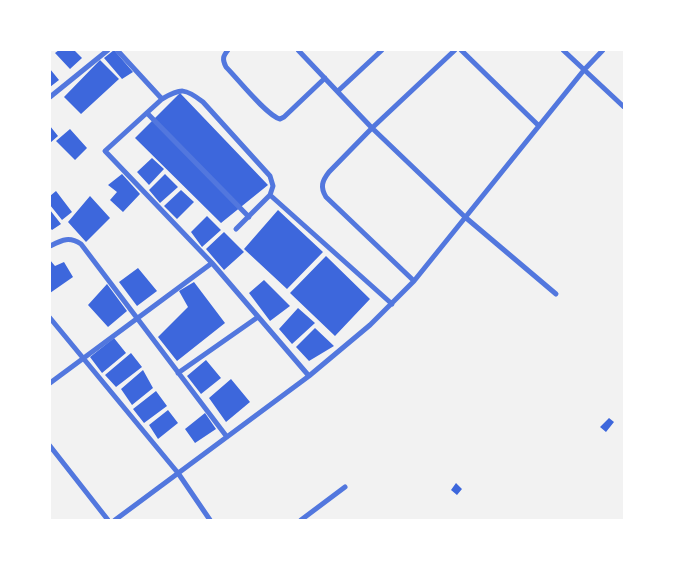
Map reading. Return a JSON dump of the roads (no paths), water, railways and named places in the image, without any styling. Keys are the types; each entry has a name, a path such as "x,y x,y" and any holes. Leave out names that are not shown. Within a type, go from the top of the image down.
{"street":[{"path":"50,97 108,50"},
{"path":"117,50 162,99"},
{"path":"228,50 223,57 226,67 268,112 277,119 284,117 325,78"},
{"path":"298,50 372,128 465,217 556,294"},
{"path":"338,90 382,50"},
{"path":"414,281 326,197 322,191 324,179 372,128 455,50"},
{"path":"461,50 539,126"},
{"path":"563,50 624,107"},
{"path":"115,520 309,376 392,304 414,281 584,70 603,50"},
{"path":"236,230 270,195 273,186 270,176 203,102 192,93 183,90 176,91 162,99 105,151 212,263 309,376"},
{"path":"147,113 249,217"},
{"path":"270,195 392,304"},
{"path":"50,246 68,238 81,244 227,437"},
{"path":"50,383 212,263"},
{"path":"178,373 258,317"},
{"path":"50,318 178,473 210,520"},
{"path":"50,446 108,520"},
{"path":"301,520 345,487"}]}
